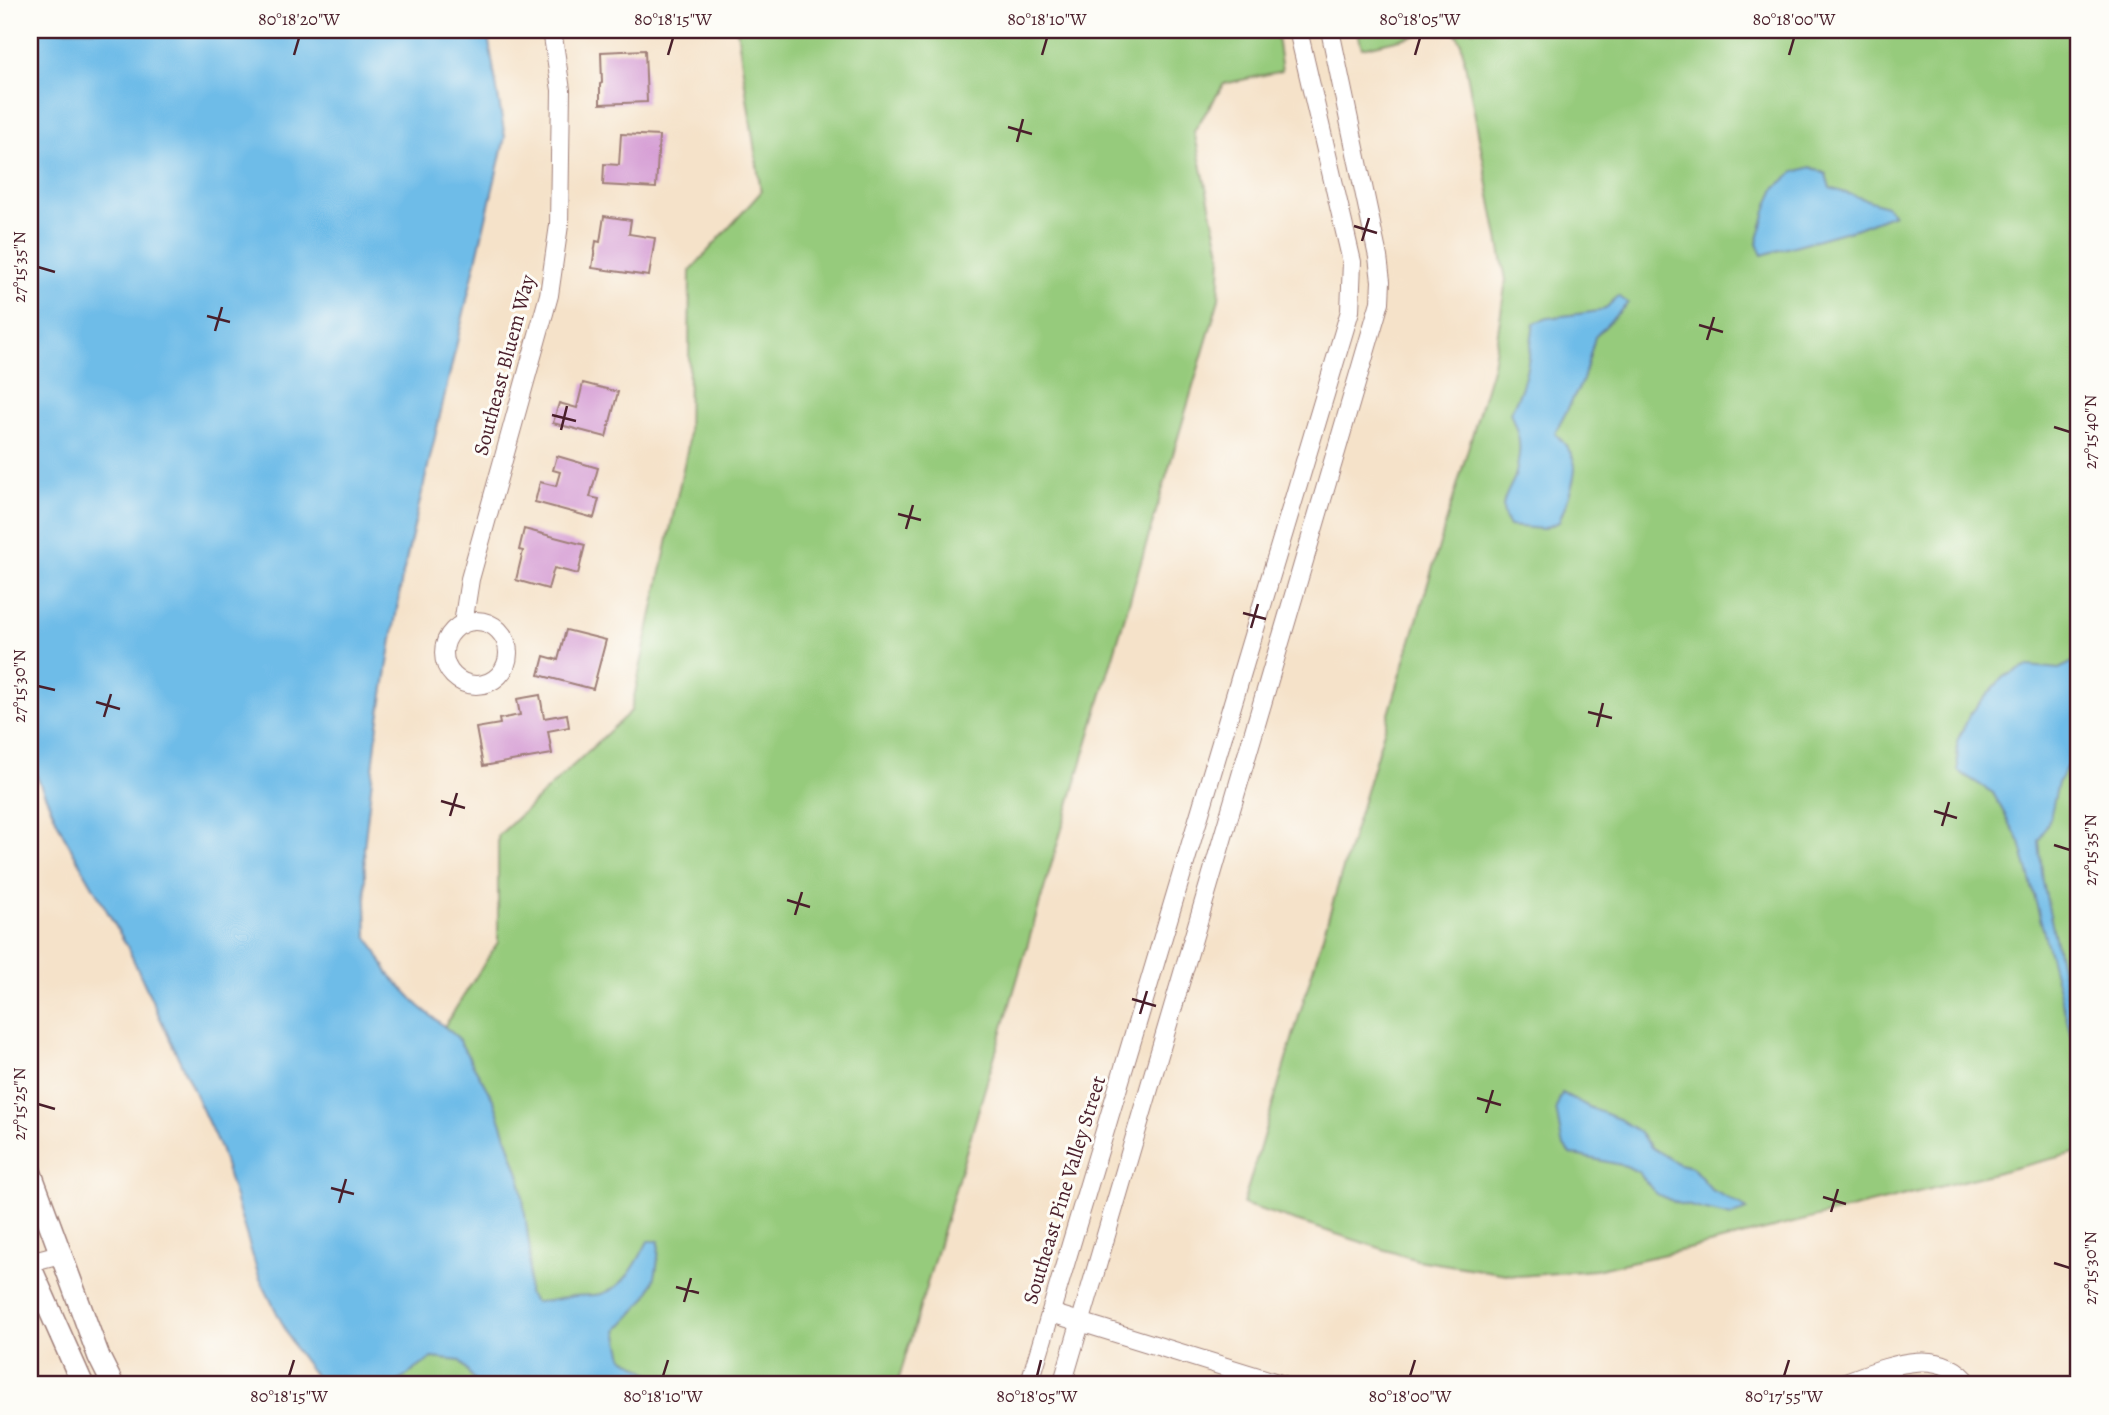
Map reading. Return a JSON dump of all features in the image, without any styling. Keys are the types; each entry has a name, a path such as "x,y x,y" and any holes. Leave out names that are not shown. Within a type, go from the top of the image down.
{"street":[{"name":"Southeast Bluem Way","path":"463,624 470,579 549,295 559,225 561,90 552,30"},
{"name":"Southeast Pine Valley Street","path":"1029,1385 1350,311 1352,262 1298,30"},
{"path":"1062,1385 1380,302 1381,281 1377,257 1330,30"},
{"path":"1323,402 1351,403"},
{"path":"1232,708 1259,716"},
{"path":"1142,1007 1171,1016"},
{"path":"30,1171 99,1357 113,1385"},
{"path":"60,1254 30,1264 83,1385"},
{"path":"1051,1313 1284,1385"},
{"path":"1837,1385 1906,1362 1935,1361 1962,1374 1970,1385"}],"green space":[{"path":"737,30 1276,30 1282,71 1224,84 1194,131 1221,256 1219,299 897,1385 358,1385 442,1030 498,942 498,836 631,711 688,446 690,271 761,192"},
{"path":"1357,30 1439,30 1362,48"},
{"path":"1454,30 2079,30 2079,1152 1595,1270 1519,1276 1417,1260 1243,1204 1493,365 1506,280 1461,42"}],"water":[{"path":"30,30 487,30 505,137 402,578 378,725 364,848 367,935 388,973 419,1006 457,1037 494,1101 520,1177 530,1251 528,1293 534,1302 598,1295 610,1291 630,1273 648,1241 659,1241 657,1271 650,1291 617,1330 623,1357 656,1377 658,1385 477,1385 460,1361 432,1358 393,1385 322,1385 295,1349 259,1277 220,1148 127,946 63,834 30,762"},
{"path":"1811,167 1826,174 1830,188 1886,206 1894,214 1855,229 1762,255 1757,243 1768,204 1776,187 1794,172"},
{"path":"1618,296 1628,303 1595,337 1583,380 1555,433 1571,453 1575,467 1570,492 1559,522 1542,529 1509,526 1503,508 1518,464 1519,448 1510,412 1524,380 1534,323 1548,318 1599,311"},
{"path":"2079,659 2079,749 2058,783 2050,818 2039,841 2043,882 2079,1051 2079,1066 2020,842 1993,793 1958,771 1957,741 1971,713 2003,677 2028,666 2059,669"},
{"path":"1562,1093 1619,1119 1638,1131 1652,1148 1679,1164 1692,1167 1712,1190 1747,1210 1731,1216 1677,1203 1656,1194 1638,1172 1626,1166 1570,1154 1562,1143 1556,1108"}],"building":[{"path":"645,50 647,102 600,104 601,52"},
{"path":"621,134 659,136 656,188 603,185 604,164 619,165"},
{"path":"604,216 631,220 629,234 655,238 649,276 592,268 596,241 600,242"},
{"path":"583,383 618,392 606,437 553,423 559,403 577,408"},
{"path":"557,456 598,468 590,497 599,499 594,518 535,502 540,482 556,486 560,472 553,470"},
{"path":"524,529 585,545 578,574 554,568 548,589 516,580 523,551 519,550"},
{"path":"566,630 606,640 593,689 539,675 544,656 558,660"},
{"path":"540,695 544,718 567,714 569,727 548,731 552,754 483,766 476,728 500,724 499,719 520,715 517,699"}]}
